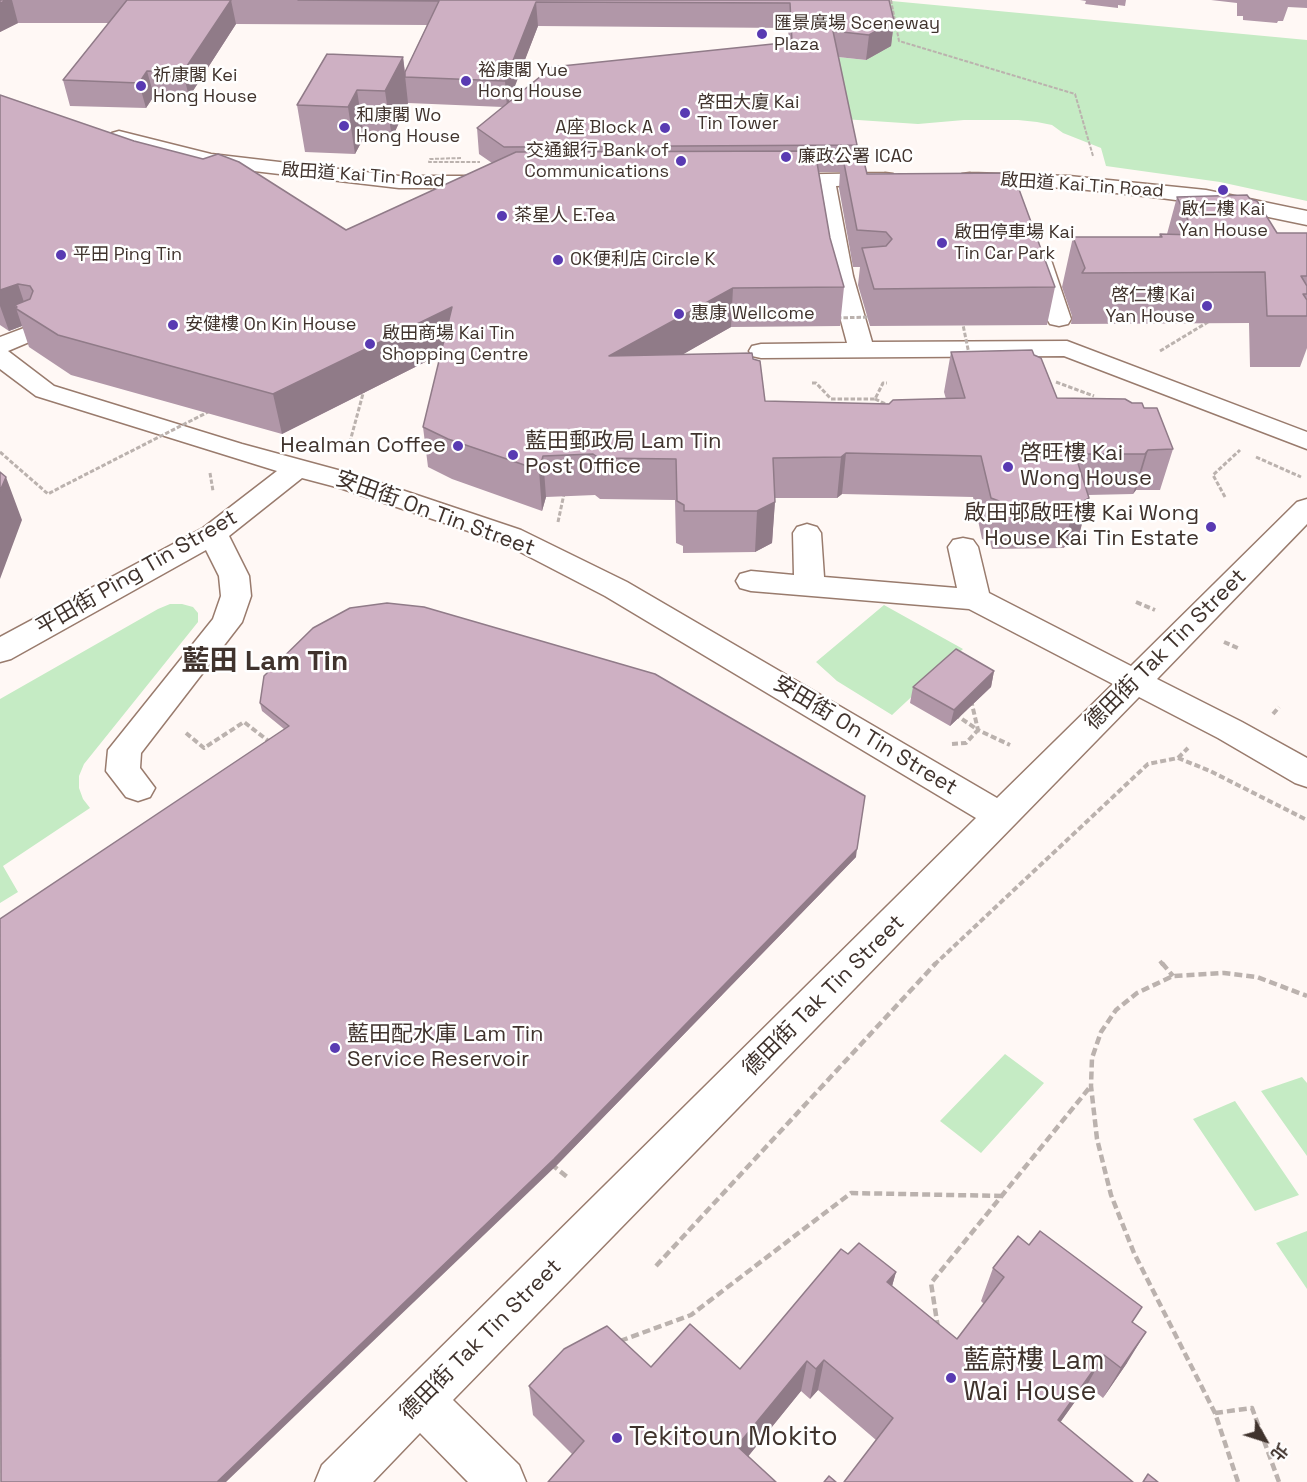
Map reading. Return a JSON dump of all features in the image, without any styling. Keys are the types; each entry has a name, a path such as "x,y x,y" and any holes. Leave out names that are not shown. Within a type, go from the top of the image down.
{"street":[{"name":"啟田道 Kai Tin Road","path":"96,130 211,160 272,168 399,182 510,182"},
{"path":"824,179 851,276 861,349"},
{"path":"756,180 906,179"},
{"name":"啟田道 Kai Tin Road","path":"953,179 1010,179 1153,190 1206,197 1307,218"},
{"path":"1010,179 1019,201"},
{"path":"1031,235 1059,319"},
{"path":"0,346 32,332"},
{"path":"760,351 1067,348 1307,441"},
{"name":"安田街 On Tin Street","path":"0,357 45,391 232,450 298,467 511,536 616,589 1002,817"},
{"name":"平田街 Ping Tin Street","path":"0,651 213,534 298,467"},
{"name":"德田街 Tak Tin Street","path":"339,1482 1307,508"},
{"path":"807,533 809,585"},
{"path":"138,788 123,771 125,750 227,622 236,596 234,576 213,534"},
{"path":"963,547 975,599"},
{"path":"751,580 975,599 1230,730 1307,774"},
{"path":"421,1401 502,1482"}],"path":[{"path":"891,0 899,41 1075,94 1088,140"},
{"path":"461,158 430,159 429,162 480,162"},
{"path":"961,316 969,356"},
{"path":"835,318 881,317"},
{"path":"1046,382 1057,382 1100,398"},
{"path":"804,383 816,383 831,399 875,399 895,409"},
{"path":"875,399 884,383 895,383"},
{"path":"346,454 364,388"},
{"path":"0,452 48,494 208,412"},
{"path":"1229,446 1307,480"},
{"path":"1225,497 1214,475 1240,450"},
{"path":"556,531 565,487"},
{"path":"970,696 978,730"},
{"path":"951,712 978,730 1010,745"},
{"path":"180,729 204,748 244,722 274,746"},
{"path":"949,744 966,743 978,730"},
{"path":"656,1266 921,977 1148,764 1178,758 1210,771 1307,820"},
{"path":"1160,961 1173,976"},
{"path":"1238,1482 1215,1413 1134,1253 1111,1195 1097,1139 1090,1086 1092,1058 1101,1032 1116,1010 1137,993 1173,976 1224,973 1257,977 1307,996"},
{"path":"940,1337 931,1282 1090,1086"},
{"path":"546,1159 567,1177"},
{"path":"617,1341 692,1315 851,1193 1002,1196"},
{"path":"1215,1413 1252,1408 1279,1482"}],"green space":[{"path":"881,0 1307,40 1307,201 1220,182 1106,166 1101,148 1063,133 1052,125 1037,122 964,120 918,124 843,119 752,48 866,60"},
{"path":"170,604 193,607 198,613 198,622 84,764 79,776 79,788 90,808 3,866 18,892 0,903 0,699"},
{"path":"884,605 963,649 892,715 837,681 816,662"},
{"path":"1005,1054 1044,1083 981,1153 940,1121"},
{"path":"1302,1077 1307,1083 1307,1156 1261,1091"},
{"path":"1235,1101 1299,1195 1255,1211 1193,1119"},
{"path":"1307,1231 1307,1289 1276,1243"}],"building":[{"path":"127,0 231,0 183,72 147,71 139,83 63,80"},
{"path":"298,0 889,0 894,21 869,35 833,31 857,145 504,147 477,128 552,67 792,42 790,3 536,2 505,81 405,77 405,72 439,1"},
{"path":"327,54 403,57 385,91 357,90 348,107 297,105"},
{"path":"0,95 134,141 203,159 218,154 239,162 346,230 516,152 815,151 830,238 844,287 733,288 609,356 752,353 753,359 760,361 765,401 889,404 893,400 965,398 951,352 1032,350 1034,355 1041,358 1057,398 1125,399 1132,403 1142,403 1144,408 1157,408 1173,449 1148,450 1145,454 1075,454 1089,498 1074,507 1001,508 999,501 991,498 981,456 846,453 841,457 773,458 775,502 757,511 684,511 684,505 677,501 676,459 599,458 593,454 543,456 539,470 448,439 423,427 452,307 273,394 58,335 15,308 17,307 15,305 30,299 33,291 30,286 18,284 0,290"},
{"path":"842,153 862,153 867,174 1013,173 1055,287 874,289 862,248 886,246 892,239 886,232 857,230"},
{"path":"1247,195 1250,199 1257,201 1277,233 1307,233 1307,276 1301,276 1307,286 1307,294 1303,294 1307,300 1307,316 1267,316 1265,272 1082,273 1085,268 1073,237 1195,235 1177,197"},
{"path":"0,472 6,477 0,491"},
{"name":"藍田配水庫 Lam Tin Service Reservoir","path":"387,603 424,607 655,674 865,796 857,849 554,1159 217,1482 1,1482 0,919 289,726 260,703 264,676 313,628 350,608"},
{"path":"956,649 994,671 954,710 913,687"},
{"path":"1040,1231 1142,1307 1132,1322 1146,1332 1121,1368 1104,1355 1058,1420 1133,1482 844,1482 893,1418 824,1360 816,1369 807,1361 737,1446 776,1482 548,1482 584,1441 529,1386 564,1349 607,1326 651,1367 690,1324 740,1369 841,1249 848,1254 859,1243 896,1272 887,1282 957,1339 1004,1277 993,1268 1018,1236 1029,1245"},
{"path":"1148,1474 1158,1482 1143,1482"},
{"path":"829,1476 836,1482 824,1482"}],"place":[{"name":"匯景廣場 Sceneway Plaza","path":"762,34"},
{"name":"裕康閣 Yue Hong House","path":"466,81"},
{"name":"祈康閣 Kei Hong House","path":"141,86"},
{"name":"啓田大廈 Kai Tin Tower","path":"685,113"},
{"name":"和康閣 Wo Hong House","path":"344,126"},
{"name":"A座 Block A","path":"665,128"},
{"name":"廉政公署 ICAC","path":"786,157"},
{"name":"交通銀行 Bank of Communications","path":"681,161"},
{"name":"啟仁樓 Kai Yan House","path":"1223,190"},
{"name":"茶星人 E.Tea","path":"502,216"},
{"name":"啟田停車場 Kai Tin Car Park","path":"942,243"},
{"name":"平田 Ping Tin","path":"61,255"},
{"name":"OK便利店 Circle K","path":"558,260"},
{"name":"啓仁樓 Kai Yan House","path":"1207,306"},
{"name":"惠康 Wellcome","path":"679,314"},
{"name":"安健樓 On Kin House","path":"173,325"},
{"name":"啟田商場 Kai Tin Shopping Centre","path":"370,344"},
{"name":"Healman Coffee","path":"458,446"},
{"name":"藍田郵政局 Lam Tin Post Office","path":"513,455"},
{"name":"啓旺樓 Kai Wong House","path":"1008,467"},
{"name":"啟田邨啟旺樓 Kai Wong House Kai Tin Estate","path":"1211,527"},
{"name":"藍田配水庫 Lam Tin Service Reservoir","path":"335,1048"},
{"name":"藍蔚樓 Lam Wai House","path":"951,1378"},
{"name":"Tekitoun Mokito","path":"617,1438"}],"district":[{"name":"藍田 Lam Tin","path":"265,662"}]}
